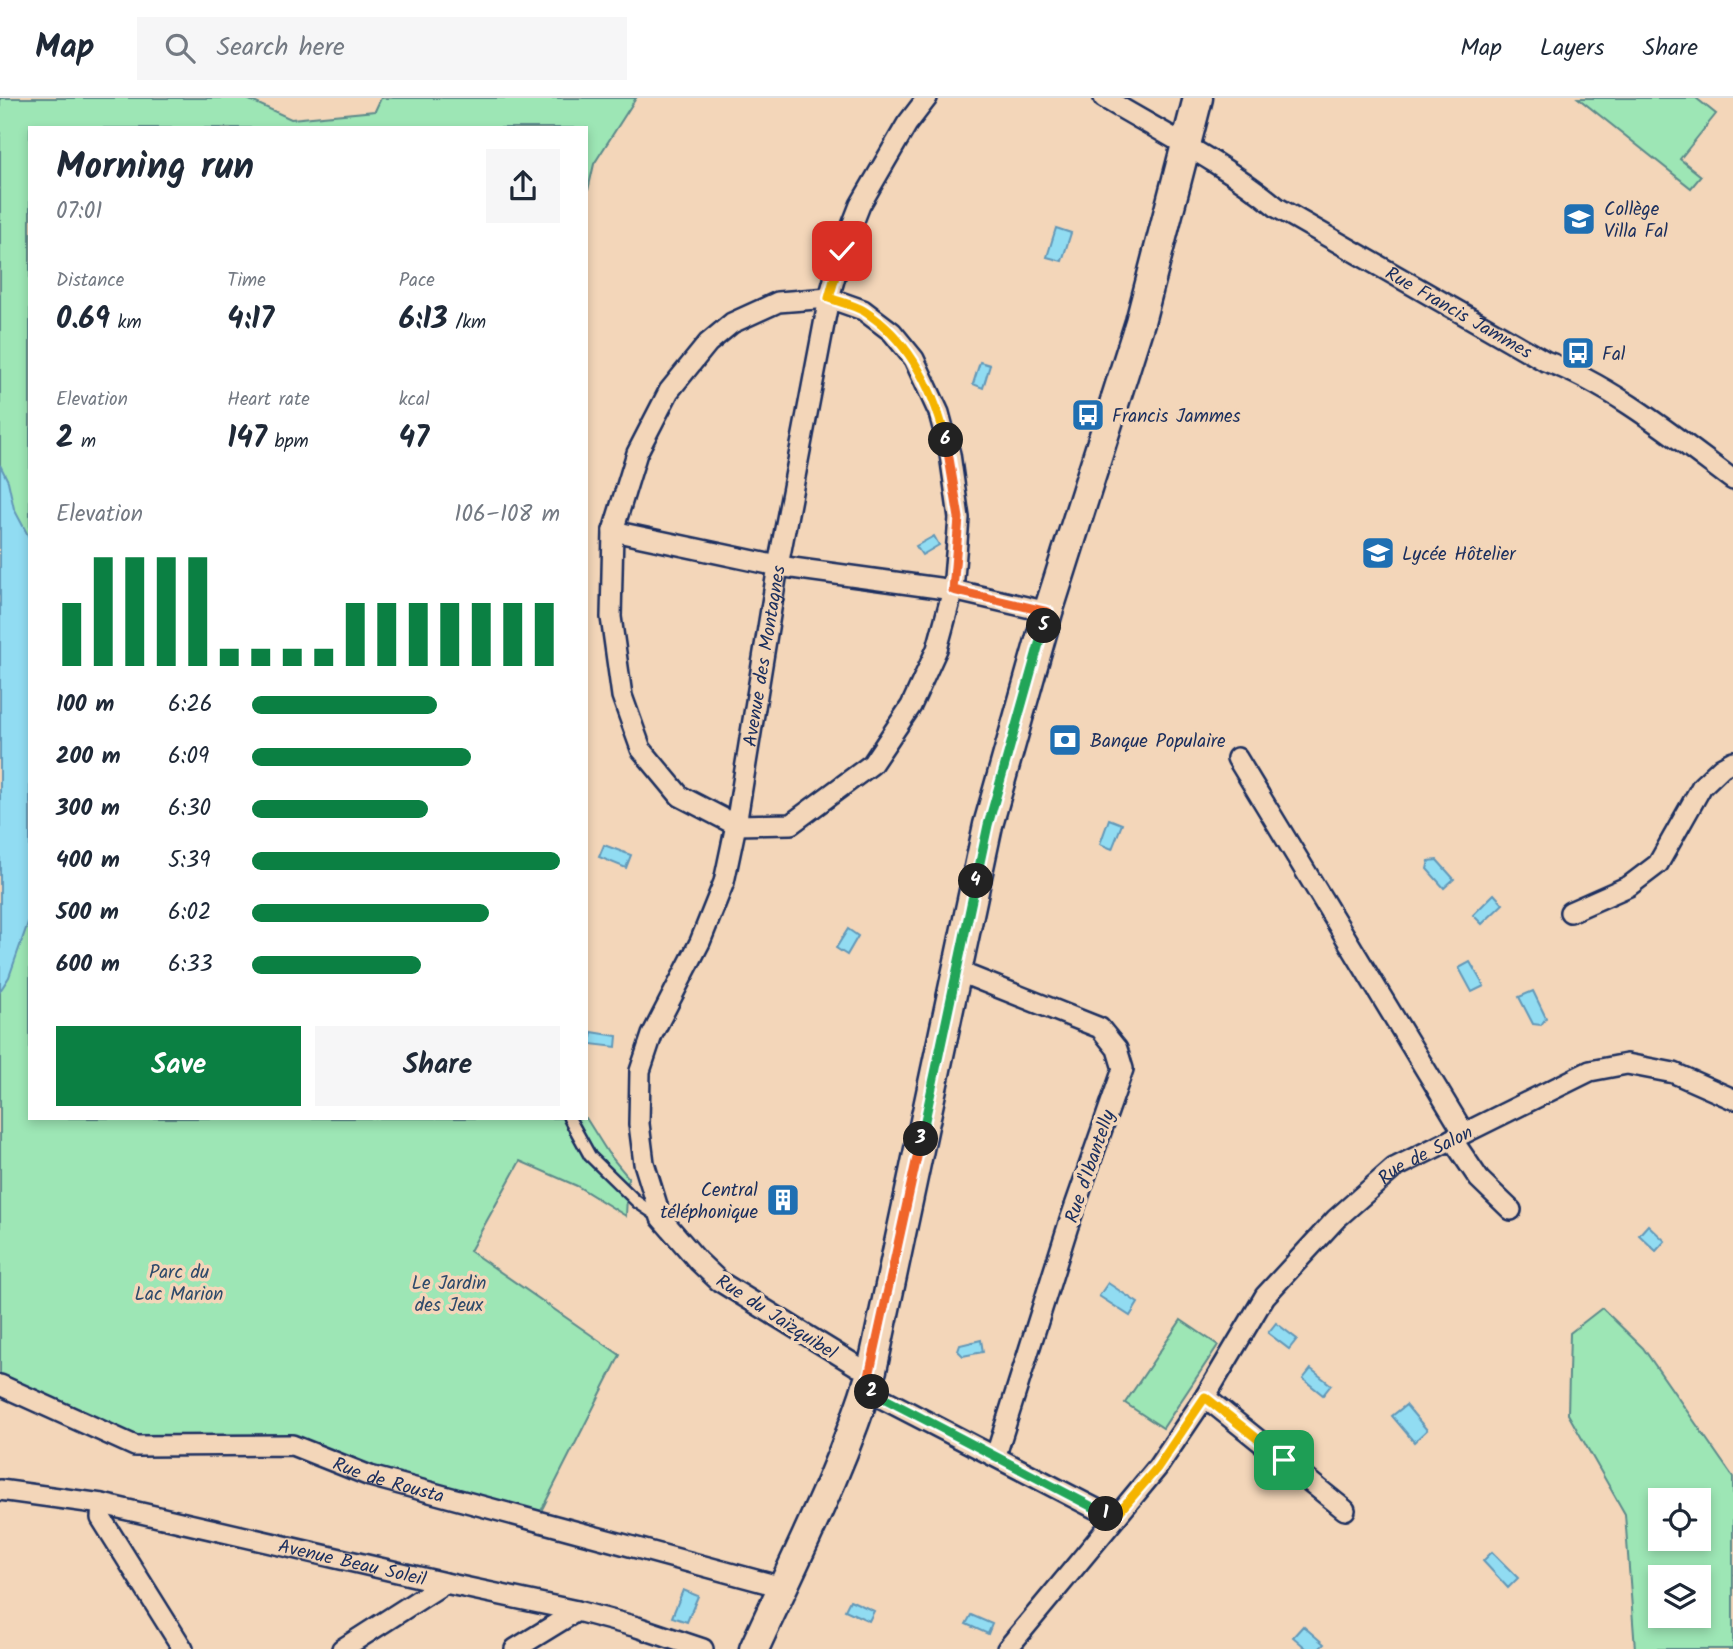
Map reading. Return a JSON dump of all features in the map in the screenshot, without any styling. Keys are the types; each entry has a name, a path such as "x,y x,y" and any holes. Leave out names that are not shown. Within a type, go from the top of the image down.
{"street":[{"name":"Avenue des Montagnes","path":"662,1218 644,1163 639,1124 640,1071 652,1035 700,942 724,882 736,825 778,566 829,298 842,251 860,205 906,124 927,98"},
{"name":"Rue Francis Jammes","path":"1104,98 1185,145 1257,191 1278,208 1654,421 1733,480"},
{"path":"754,1649 845,1451 869,1380 988,825 1048,612 1140,322 1198,98"},
{"path":"829,298 863,310 892,332 914,359 939,413 950,454 959,518 953,590 937,649 916,694 872,764 791,824 736,825 680,796 641,750 622,696 611,617 613,531 637,453 669,391 708,343 732,323 778,302 829,298"},
{"path":"613,531 778,566 953,590 1048,612"},
{"path":"1237,758 1458,1136 1479,1180 1511,1210"},
{"path":"1570,912 1629,886 1658,864 1702,786 1722,767 1733,761"},
{"name":"Rue d'Ibantelly","path":"957,971 1100,1028 1117,1049 1123,1069 1068,1226 996,1455"},
{"name":"Rue de Salon","path":"1007,1649 1157,1468 1205,1397 1265,1296 1336,1219 1394,1168 1590,1071 1627,1064 1674,1073 1732,1094"},
{"name":"Rue du Jaïzquibel","path":"662,1218 698,1261 719,1281 857,1366 869,1380 996,1455 1106,1514 1112,1520"},
{"name":"Rue de Rousta","path":"0,1385 135,1446 292,1445 370,1476 782,1587"},
{"path":"1205,1397 1345,1510"},
{"name":"Avenue Beau Soleil","path":"0,1490 102,1504 577,1611 703,1649"},
{"path":"102,1504 101,1518 183,1649"},
{"path":"342,1649 445,1583"},
{"path":"515,1649 577,1611"}],"lane":[{"path":"570,1120 590,1156 637,1202 662,1218"}],"green space":[{"name":"Parc du Lac Marion","path":"0,98 245,98 291,119 375,111 381,98 636,98 594,164 588,190 588,126 28,126 28,1120 587,1120 608,1153 628,1177 626,1216 577,1186 520,1161 470,1251 620,1355 536,1521 292,1445 135,1446 0,1385"},
{"path":"1578,98 1696,98 1716,114 1680,159 1701,176 1691,188"},
{"path":"1602,1308 1643,1348 1733,1477 1733,1649 1635,1649 1625,1514 1568,1414 1570,1333"},
{"path":"1181,1320 1218,1345 1163,1428 1125,1403"}],"water":[{"path":"1056,228 1071,233 1062,261 1047,257"},
{"path":"980,362 990,365 983,388 973,384"},
{"path":"0,465 8,481 14,509 28,535 28,923 9,977 0,991"},
{"path":"934,536 939,545 922,555 916,546"},
{"path":"1109,819 1122,824 1112,849 1100,844"},
{"path":"604,845 631,855 626,868 599,857"},
{"path":"1437,860 1454,879 1444,888 1427,869 1429,861"},
{"path":"1494,894 1503,904 1482,924 1473,915"},
{"path":"848,929 858,936 847,955 836,948"},
{"path":"1470,962 1484,986 1472,992 1459,968"},
{"path":"1533,991 1546,1018 1541,1025 1533,1024 1519,997"},
{"path":"592,1032 617,1036 616,1047 590,1044"},
{"path":"1648,1225 1665,1241 1656,1251 1639,1235"},
{"path":"1108,1283 1138,1303 1130,1316 1099,1296"},
{"path":"1276,1323 1297,1339 1289,1349 1268,1333"},
{"path":"981,1340 983,1352 963,1356 958,1351 960,1345"},
{"path":"1311,1369 1331,1385 1323,1395 1303,1379"},
{"path":"1406,1405 1427,1430 1414,1442 1392,1416"},
{"path":"1492,1552 1518,1578 1508,1588 1483,1561"},
{"path":"683,1590 698,1596 687,1622 672,1617"},
{"path":"850,1600 874,1611 869,1621 845,1610"},
{"path":"971,1615 992,1624 988,1634 966,1624"},
{"path":"1303,1626 1324,1644 1319,1649 1307,1649 1293,1637"}],"place":[{"name":"Collège Villa Fal","path":"1579,219"},
{"name":"Fal","path":"1578,353"},
{"name":"Francis Jammes","path":"1088,415"},
{"name":"Lycée Hôtelier","path":"1378,553"},
{"name":"Banque Populaire","path":"1065,740"},
{"name":"Central téléphonique","path":"783,1200"}],"route":[{"path":"842,251 829,298 863,310 892,332 914,359 939,413 950,454 959,518 953,590 1048,612 988,825 866,1390 996,1455 1106,1514 1112,1520 1157,1468 1205,1397 1284,1460"}],"park label":[{"name":"Le Jardin des Jeux","path":"449,1293"}]}
